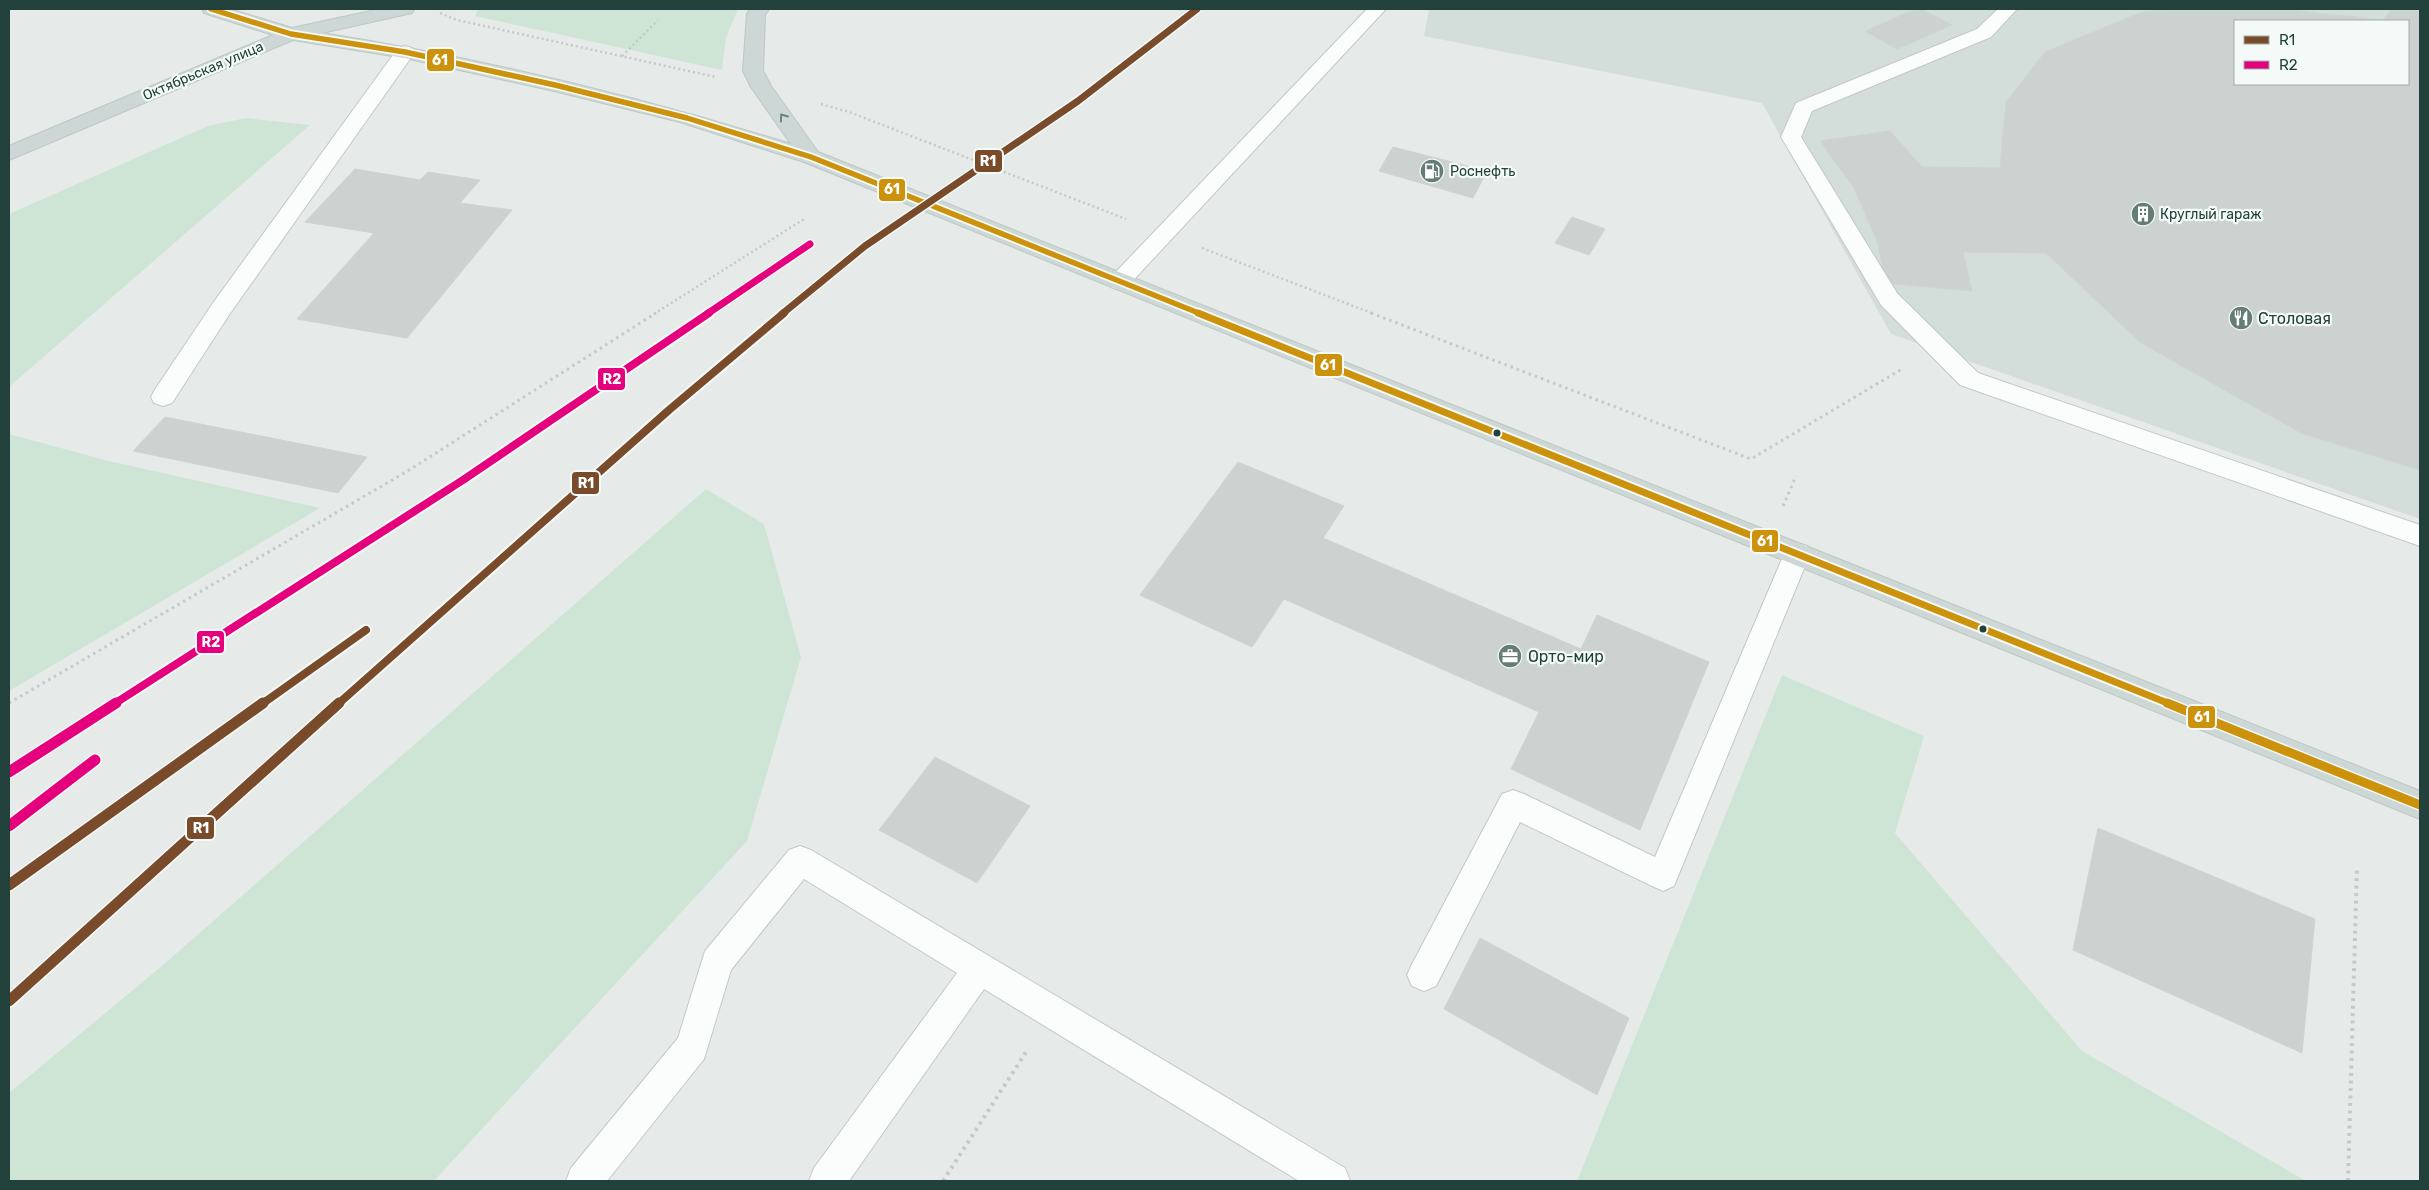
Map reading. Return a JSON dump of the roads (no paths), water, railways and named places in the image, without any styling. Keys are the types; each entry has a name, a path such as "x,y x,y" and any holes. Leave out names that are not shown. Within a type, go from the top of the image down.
{"main road":[{"path":"212,9 291,34 406,52 554,85 687,118 811,157 2420,805"},
{"name":"Октябрьская улица","path":"9,154 291,34 404,9"},
{"path":"760,9 756,14 752,54 753,71 761,87 811,157"}],"lane":[{"path":"1119,282 1377,9"},
{"path":"2008,9 1984,33 1803,107 1791,137 1888,299 1969,378 2420,536"},
{"path":"163,397 221,309 406,52"},
{"path":"1424,975 1513,804 1663,876 1797,554"},
{"path":"584,1181 692,1047 717,962 800,860 1332,1181"},
{"path":"827,1181 979,969"}],"place":[{"name":"Роснефть","path":"1432,171"},
{"name":"Круглый гараж","path":"2143,214"},
{"name":"Столовая","path":"2241,318"},
{"name":"Орто-мир","path":"1510,656"}]}
